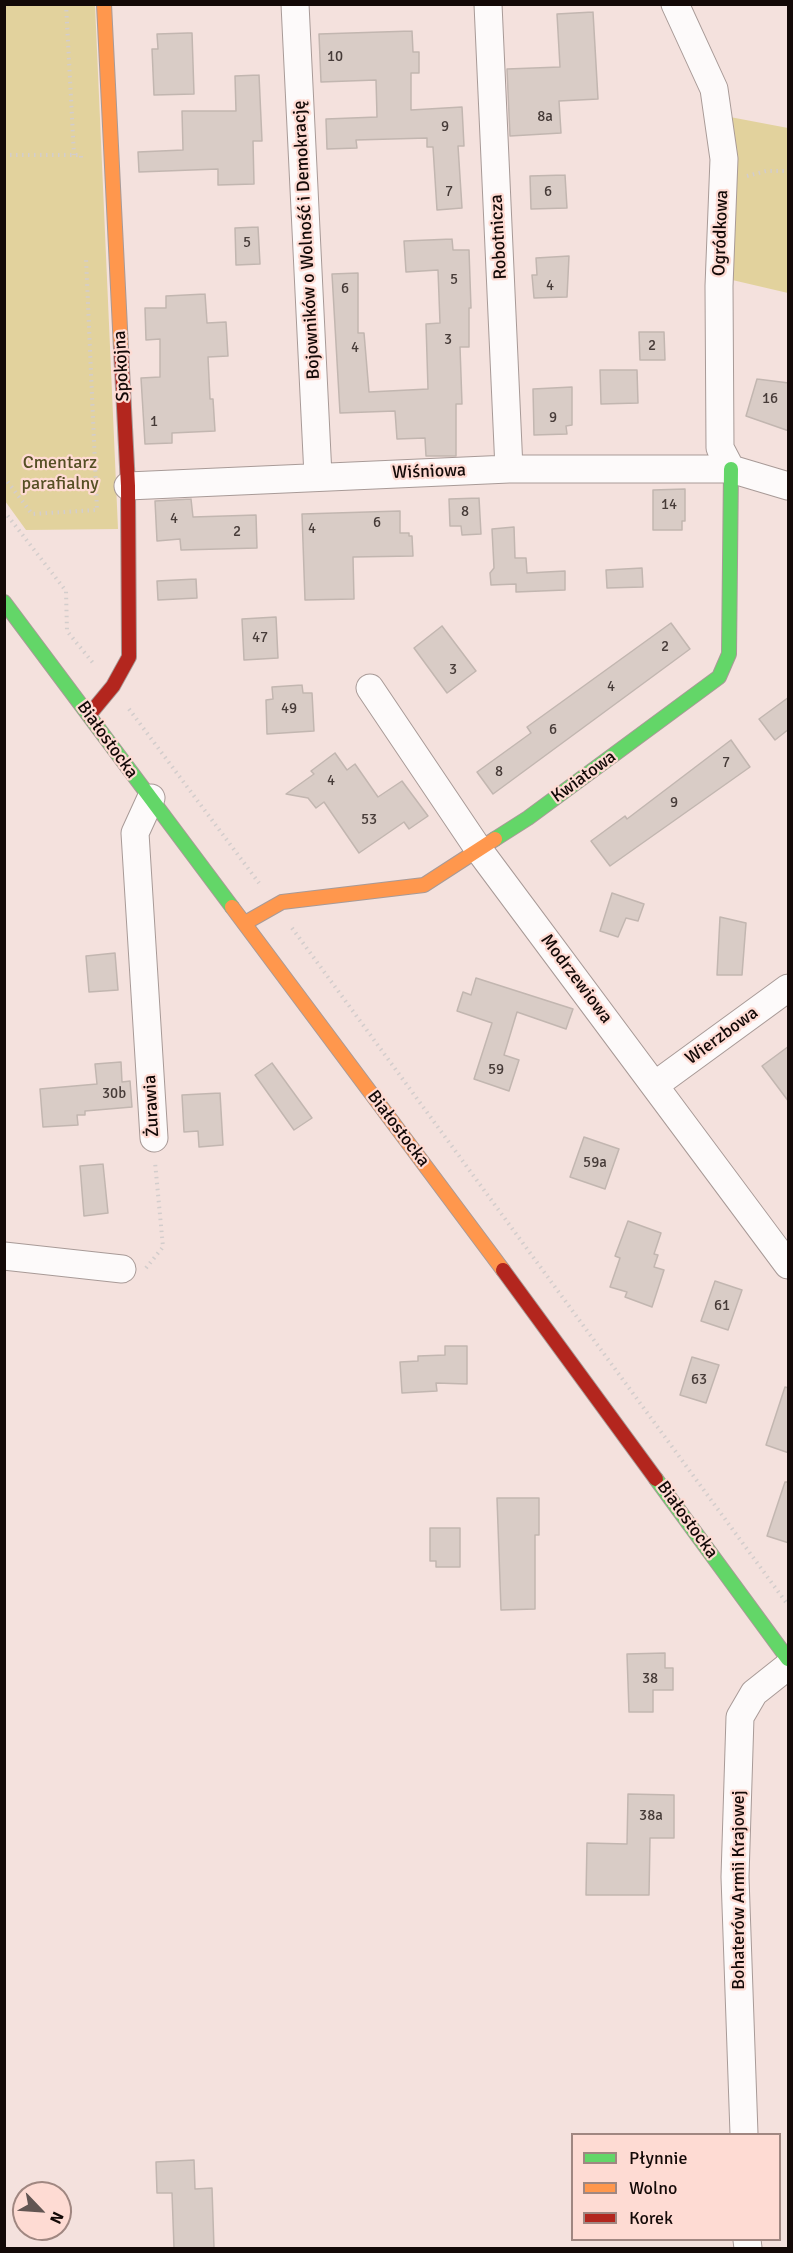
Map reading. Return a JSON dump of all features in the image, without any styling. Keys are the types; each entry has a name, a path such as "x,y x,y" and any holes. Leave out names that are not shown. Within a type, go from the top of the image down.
{"street":[{"name":"Spokojna","path":"89,715 113,686 129,657 128,486 104,4"},
{"name":"Bojowników o Wolność i Demokrację","path":"295,4 318,476"},
{"name":"Robotnicza","path":"488,4 509,470"},
{"name":"Ogródkowa","path":"675,4 714,89 724,159 719,286 720,448 731,469"},
{"name":"Wiśniowa","path":"128,486 318,476 509,470 731,469 789,486"},
{"name":"Kwiatowa","path":"245,923 282,902 374,893 423,885 528,818 719,677 729,654 731,469"},
{"name":"Białostocka","path":"4,602 245,923 789,1659"},
{"name":"Modrzewiowa","path":"370,688 479,850 789,1265"},
{"name":"Żurawia","path":"150,798 135,833 154,1138"},
{"name":"Wierzbowa","path":"655,1085 789,988"},
{"path":"4,1256 122,1269"},
{"name":"Bohaterów Armii Krajowej","path":"744,2133 735,1877 740,1717 754,1693 789,1666"}],"path":[{"path":"66,4 74,155"},
{"path":"4,155 81,155 82,167"},
{"path":"723,183 766,171 789,171"},
{"path":"4,477 32,514 97,510 85,250"},
{"path":"4,511 66,591 67,631 113,686 134,718 276,906 789,1605"},
{"name":"Żurawia","path":"122,1269 147,1268 163,1247 154,1138"}],"green space":[{"name":"Cmentarz parafialny","path":"5,5 95,5 118,529 26,530 5,501"},
{"path":"730,117 788,128 788,293 728,279"}],"building":[{"path":"593,12 598,99 559,101 561,133 510,136 507,69 560,67 557,14"},
{"path":"412,31 413,52 419,52 419,73 411,73 411,110 462,107 464,146 458,146 462,208 437,210 433,147 427,147 427,138 356,140 357,148 327,149 326,119 377,117 376,80 321,82 319,34"},
{"path":"192,33 194,94 154,95 152,49 158,49 157,34"},
{"path":"259,75 262,141 253,141 254,184 218,185 218,169 139,172 138,152 183,150 182,111 236,111 235,76"},
{"path":"565,175 567,208 531,209 530,176"},
{"path":"258,227 260,264 236,265 235,228"},
{"path":"452,239 453,250 469,250 471,308 469,308 469,347 460,347 462,404 456,404 456,456 426,456 425,438 397,439 395,411 340,413 332,274 358,273 358,333 364,333 369,392 428,389 426,324 440,323 438,270 406,272 404,241"},
{"path":"569,256 567,297 534,298 532,275 537,275 536,258"},
{"path":"205,294 207,323 226,322 228,356 208,357 210,399 213,399 215,431 172,433 172,443 145,444 141,378 160,377 160,339 146,340 145,308 166,308 166,296"},
{"path":"639,332 664,332 665,360 640,360"},
{"path":"600,370 637,370 638,403 601,404"},
{"path":"757,379 789,383 789,431 746,416"},
{"path":"572,387 572,425 566,426 567,434 534,435 533,389"},
{"path":"685,489 685,521 682,521 682,530 653,530 653,490"},
{"path":"479,498 481,534 462,535 461,526 450,526 449,499"},
{"path":"191,499 193,517 256,515 257,548 181,550 180,539 157,541 155,501"},
{"path":"400,511 400,533 409,533 409,536 412,536 413,556 353,557 354,599 305,600 302,514"},
{"path":"514,527 515,558 526,558 527,573 565,571 565,590 516,592 516,584 491,585 490,573 494,568 492,529"},
{"path":"642,568 643,587 607,588 606,570"},
{"path":"196,579 197,598 158,600 157,581"},
{"path":"276,617 278,658 244,660 242,619"},
{"path":"671,623 690,649 493,794 477,772 531,733 527,727"},
{"path":"442,626 476,671 447,693 414,648"},
{"path":"302,685 303,693 312,693 314,731 267,734 266,700 273,699 272,687"},
{"path":"789,697 789,729 775,740 759,719"},
{"path":"731,740 750,767 610,866 591,841 625,816 627,819"},
{"path":"335,753 347,770 355,764 378,797 402,781 428,816 409,829 404,822 359,853 324,802 316,808 308,798 286,794 314,774 311,771"},
{"path":"612,893 644,904 638,921 626,918 618,937 600,931"},
{"path":"720,917 746,923 742,975 717,975"},
{"path":"115,953 118,990 89,992 86,956"},
{"path":"476,978 573,1009 566,1029 517,1012 504,1055 519,1060 509,1091 474,1079 492,1023 457,1011 463,992 471,995"},
{"path":"789,1046 789,1102 762,1066"},
{"path":"121,1062 122,1082 130,1081 132,1107 85,1111 85,1115 77,1115 78,1125 43,1127 40,1089 97,1084 95,1064"},
{"path":"272,1063 312,1118 294,1130 255,1075"},
{"path":"220,1093 223,1145 199,1147 198,1131 184,1132 182,1095"},
{"path":"584,1137 619,1149 605,1189 570,1177"},
{"path":"103,1164 108,1213 84,1216 80,1166"},
{"path":"628,1221 661,1233 654,1254 658,1255 654,1267 664,1270 652,1307 625,1297 627,1292 610,1287 620,1258 615,1256"},
{"path":"715,1281 742,1290 728,1330 701,1321"},
{"path":"445,1346 467,1346 467,1384 436,1383 437,1391 402,1393 400,1362 418,1361 418,1356 445,1355"},
{"path":"692,1357 719,1365 706,1403 680,1395"},
{"path":"785,1387 789,1388 789,1453 766,1445"},
{"path":"785,1482 789,1482 789,1543 767,1536"},
{"path":"497,1498 539,1498 539,1535 535,1535 535,1609 501,1610"},
{"path":"430,1528 460,1528 460,1567 436,1567 436,1561 430,1561"},
{"path":"665,1653 665,1668 673,1668 673,1690 653,1690 653,1712 629,1712 627,1654"},
{"path":"628,1794 674,1795 674,1838 650,1838 649,1895 586,1895 587,1843 627,1844"},
{"path":"194,2160 195,2189 212,2188 214,2248 174,2248 172,2193 157,2193 156,2162"}],"traffic: fast":[{"path":"495,839 528,818 719,677 729,654 731,469"},
{"path":"4,602 232,907"},
{"path":"656,1479 788,1659"}],"traffic: slow":[{"path":"104,4 121,349"},
{"path":"245,923 282,902 424,885 495,839"},
{"path":"232,907 503,1270"}],"traffic: jam":[{"path":"89,715 113,686 129,657 128,486 121,349"},
{"path":"503,1270 656,1479"}]}
